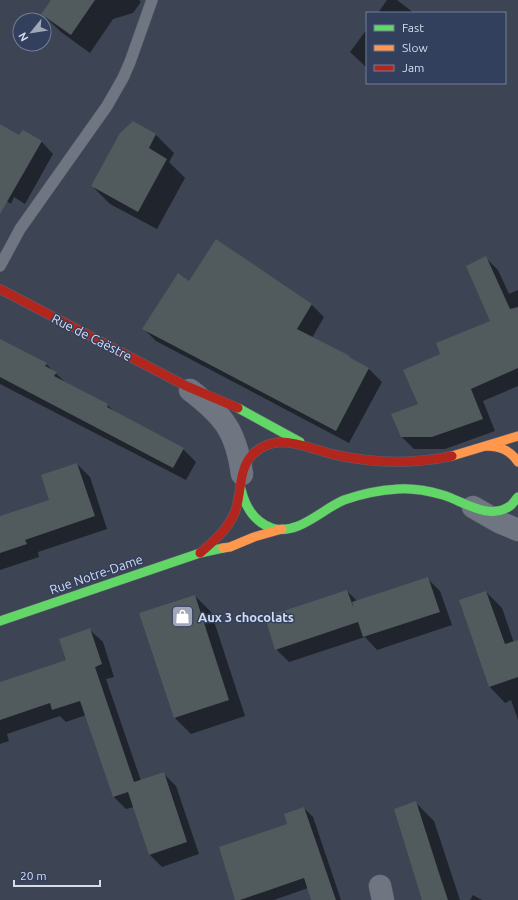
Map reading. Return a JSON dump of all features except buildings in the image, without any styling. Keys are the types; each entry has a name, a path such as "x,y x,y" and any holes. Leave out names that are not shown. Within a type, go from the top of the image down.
{"main road":[{"name":"Rue de Caëstre","path":"0,289 184,385 243,410 308,447"},
{"name":"Rue Notre-Dame","path":"200,553 229,524 236,510 246,463 254,453 269,444 293,442 325,452 351,457 402,461 448,457 518,436"},
{"name":"Rue Notre-Dame","path":"485,446 498,446 504,448 518,462"},
{"path":"241,482 245,502 255,517 272,528 282,529"},
{"name":"Rue Notre-Dame","path":"0,621 200,553 230,547 254,537 282,529 292,528 342,502 369,493 399,489 430,492 445,495 488,512 497,511 510,505 518,497"}],"street":[{"name":"Rue de Caëstre","path":"184,385 210,406 226,424 239,455 241,482"},
{"path":"473,507 499,522 518,530"}],"lane":[{"path":"0,266 20,229 107,106 123,78 130,62 152,0"}],"traffic: fast":[{"path":"238,408 300,442"},
{"path":"241,489 245,501 255,518 272,528 282,529 300,525 344,500 384,490 415,489 427,491 443,495 485,511 502,510 510,506 518,497"},
{"path":"0,621 200,553 223,548"}],"traffic: slow":[{"path":"452,456 518,436"},
{"path":"485,446 504,450 512,454 518,462"},
{"path":"223,548 282,529"}],"traffic: jam":[{"path":"0,289 184,385 238,408"},
{"path":"200,553 229,524 235,512 241,482 248,460 259,449 265,446 280,442 287,442 350,458 394,462 438,459 452,456"}],"place":[{"name":"Aux 3 chocolats","path":"182,617"}]}
